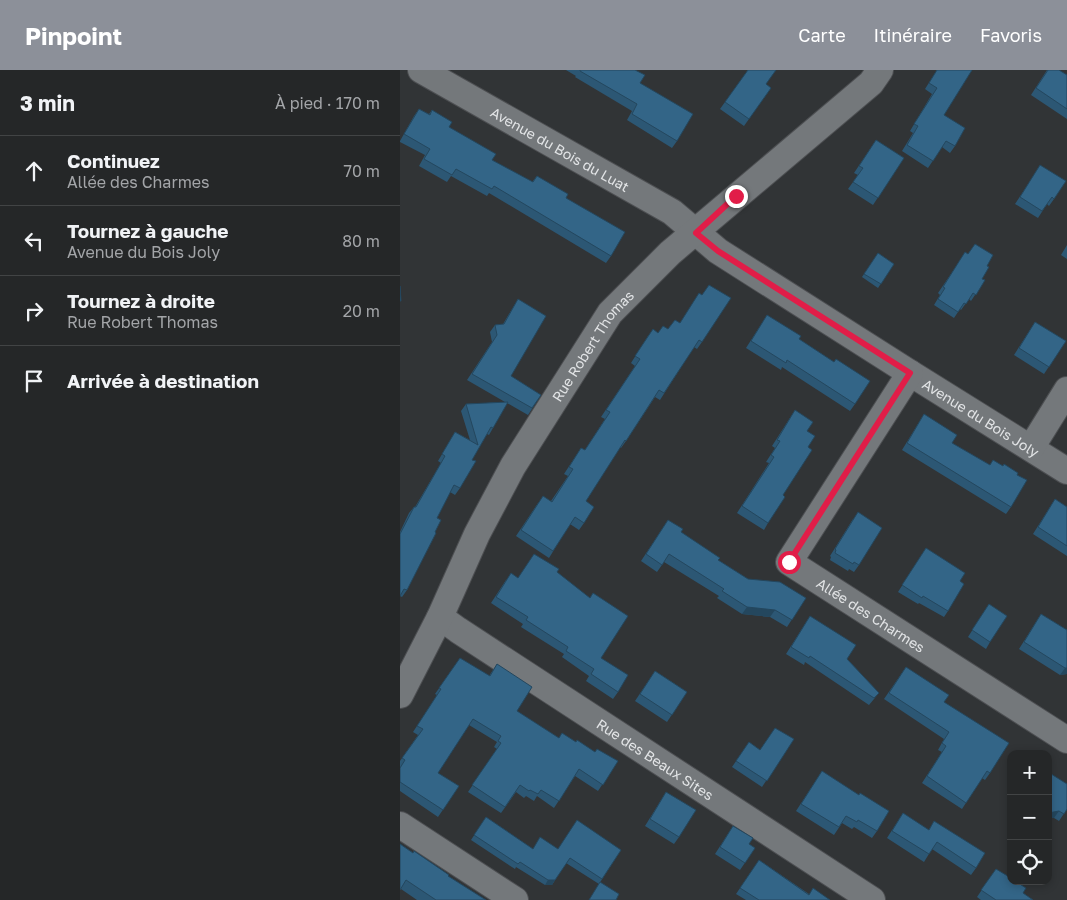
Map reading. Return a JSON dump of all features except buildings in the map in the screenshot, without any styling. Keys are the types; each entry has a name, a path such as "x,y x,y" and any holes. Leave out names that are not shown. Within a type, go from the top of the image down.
{"street":[{"name":"Avenue du Bois du Luat","path":"421,70 672,212 696,233"},
{"name":"Rue Robert Thomas","path":"400,695 440,617 477,534 513,466 610,313 670,253 696,233 736,196 871,83 880,70"},
{"name":"Avenue du Bois Joly","path":"696,233 718,251 1067,471"},
{"name":"Allée des Charmes","path":"910,373 789,562 1067,740"},
{"path":"1031,448 1067,390"},
{"name":"Rue des Beaux Sites","path":"440,617 872,900"},
{"path":"400,825 515,900"}],"route":[{"path":"736,196 696,233 718,251 910,373 789,562"}]}
